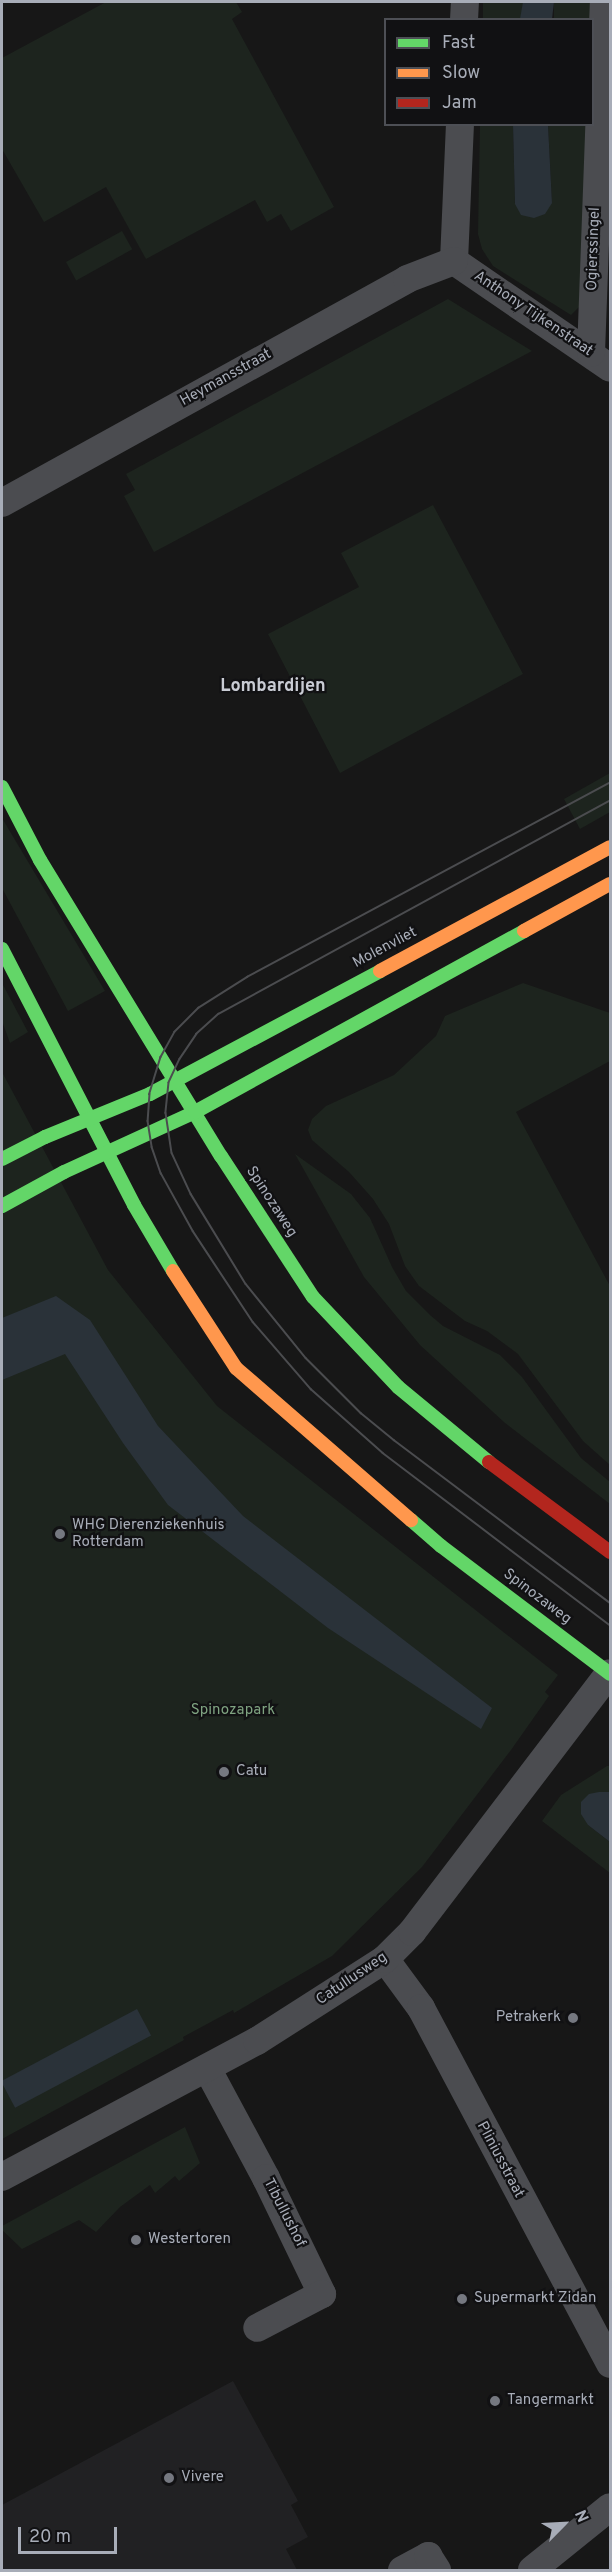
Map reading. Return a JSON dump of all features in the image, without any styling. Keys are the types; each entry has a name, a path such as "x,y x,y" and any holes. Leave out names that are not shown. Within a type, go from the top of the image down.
{"main road":[{"name":"Spinozaweg","path":"2,787 40,860 221,1156 313,1297 398,1387 493,1465 610,1552"},
{"name":"Molenvliet","path":"2,1160 89,1119 150,1094 610,847"},
{"path":"2,1206 195,1112 610,884"},
{"name":"Spinozaweg","path":"2,949 89,1119 169,1266 236,1368 441,1546 610,1673"}],"street":[{"path":"464,18 465,2"},
{"name":"Ogierssingel","path":"601,361 604,2"},
{"path":"454,261 460,126"},
{"name":"Anthony Tijkenstraat","path":"454,261 601,361"},
{"name":"Heymansstraat","path":"2,503 407,279 454,261"},
{"name":"Catullusweg","path":"2,2178 257,2041 385,1959 412,1932 610,1673"},
{"name":"Pliniusstraat","path":"385,1959 421,2008 610,2364"},
{"name":"Tibullushof","path":"207,2068 271,2188 322,2294 256,2328"},
{"path":"532,2571 610,2507"},
{"path":"402,2571 428,2556 437,2571"}],"shaded area":[{"path":"523,2 554,2 552,18 520,18"},
{"path":"513,126 548,126 552,203 545,214 534,218 521,215 515,204"},
{"path":"56,1296 90,1320 158,1426 243,1516 492,1708 481,1729 328,1628 168,1505 123,1443 65,1354 2,1380 2,1318"},
{"path":"610,1792 610,1842 588,1825 581,1814 581,1802 589,1794"},
{"path":"137,2009 151,2035 15,2108 2,2081"},
{"name":"Vivere","path":"233,2381 298,2501 291,2505 308,2537 286,2549 297,2570 2,2570 2,2505"}],"green space":[{"path":"106,2 236,2 242,12 232,19 334,207 291,231 281,214 267,222 255,200 146,259 106,187 44,222 2,149 2,58"},
{"path":"483,2 523,2 523,18 483,18"},
{"path":"554,2 596,2 596,20 594,18 554,18"},
{"path":"480,126 513,126 515,204 552,203 548,126 590,126 583,303 571,315 493,266 482,249 478,234"},
{"path":"122,231 132,249 76,280 66,262"},
{"path":"448,299 532,351 154,552 124,496 135,490 126,474"},
{"path":"433,505 523,674 340,773 268,634 359,587 341,553"},
{"path":"610,773 610,812 580,829 564,799"},
{"path":"2,818 105,991 68,1011 2,888"},
{"path":"2,983 28,1032 10,1043 2,1021"},
{"path":"523,983 610,1013 610,1061 516,1112 610,1286 610,1465 583,1441 518,1354 487,1331 465,1321 419,1286 405,1266 389,1224 373,1199 349,1172 312,1140 308,1130 312,1119 326,1106 394,1075 436,1036 445,1016"},
{"name":"Spinozapark","path":"2,1072 108,1270 217,1406 558,1675 545,1692 549,1696 511,1750 422,1867 332,1956 234,2013 233,2010 183,2037 184,2040 2,2139"},
{"path":"295,1154 351,1194 370,1218 392,1267 406,1291 430,1315 443,1326 500,1355 522,1377 581,1458 610,1482 610,1504 505,1423 420,1345 364,1277"},
{"path":"610,1766 610,1792 599,1792 588,1825 610,1842 610,1873 542,1821 561,1795"},
{"path":"185,2127 200,2163 179,2181 175,2176 155,2193 150,2185 120,2207 96,2232 79,2220 22,2249 2,2230 2,2226"}],"tram line":[{"path":"610,783 248,977 199,1008 175,1032 161,1057 150,1094 148,1121 152,1147 161,1173 193,1231 253,1322 311,1389 383,1453 610,1625"},
{"path":"610,801 219,1014 197,1034 180,1059 169,1083 166,1113 172,1153 191,1194 246,1284 306,1358 361,1413 394,1440 610,1603"}],"traffic: fast":[{"path":"2,787 40,860 221,1156 313,1297 398,1387 489,1462"},
{"path":"2,1206 64,1172 195,1112 524,931"},
{"path":"2,949 134,1205 173,1271"},
{"path":"2,1159 45,1137 150,1094 380,971"},
{"path":"411,1520 441,1546 610,1674"}],"traffic: slow":[{"path":"380,971 610,847"},
{"path":"524,931 610,884"},
{"path":"173,1271 236,1368 411,1520"}],"traffic: jam":[{"path":"489,1462 610,1552"}],"place":[{"name":"WHG Dierenziekenhuis Rotterdam","path":"60,1534"},
{"name":"Catu","path":"224,1772"},
{"name":"Petrakerk","path":"573,2018"},
{"name":"Westertoren","path":"136,2240"},
{"name":"Supermarkt Zidan","path":"462,2299"},
{"name":"Tangermarkt","path":"495,2401"},
{"name":"Vivere","path":"169,2478"}],"district":[{"name":"Lombardijen","path":"273,687"}]}
